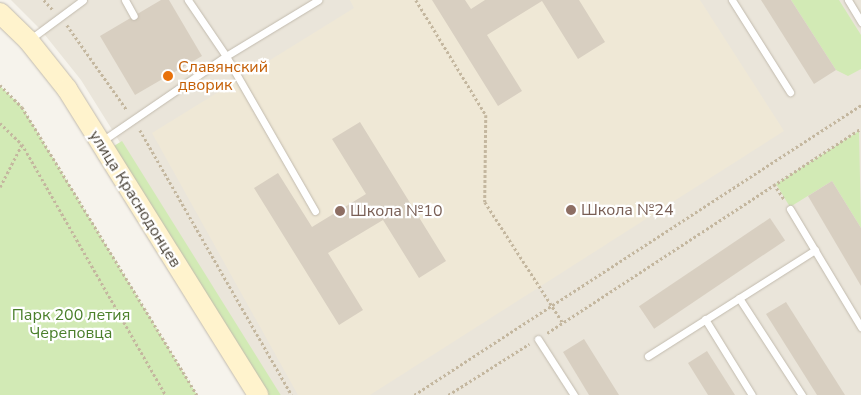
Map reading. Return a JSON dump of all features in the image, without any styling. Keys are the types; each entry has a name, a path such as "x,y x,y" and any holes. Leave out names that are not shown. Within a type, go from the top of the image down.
{"main road":[{"name":"улица Краснодонцев","path":"0,12 28,40 67,89 258,395"}],"lane":[{"path":"28,40 60,16 72,3 83,0"},
{"path":"125,0 134,16"},
{"path":"188,0 226,56 315,211"},
{"path":"100,142 226,56 318,0"},
{"path":"732,0 790,92"},
{"path":"848,0 861,22"},
{"path":"790,209 861,327"},
{"path":"648,356 815,250"},
{"path":"739,298 802,395"},
{"path":"705,320 752,395"},
{"path":"538,339 574,395"}],"path":[{"path":"44,0 60,16 133,119 292,395"},
{"path":"416,0 486,115 485,202 563,323"},
{"path":"0,85 22,107 197,395"},
{"path":"414,395 861,105"},
{"path":"0,122 22,144 166,395"},
{"path":"448,395 563,323 861,128"},
{"path":"0,187 22,144"},
{"path":"774,184 790,209"}],"shaded area":[{"path":"11,0 861,0 861,395 278,395 81,80 41,30"},
{"path":"350,0 700,0 784,131 370,395 298,395 152,133 354,8"}],"green space":[{"path":"791,0 839,0 861,35 861,69 848,76 836,70"},
{"name":"Парк 200 летия Череповца","path":"0,86 22,107 197,395 0,395"},
{"path":"859,131 861,228 832,181 790,207 776,184"},
{"path":"122,141 281,395 268,395 113,147"}],"building":[{"path":"161,0 169,0 202,56 135,95 100,36"},
{"path":"432,0 465,0 471,9 485,0 579,0 605,42 578,59 542,1 487,35 522,91 498,106"},
{"path":"761,0 791,0 836,70 814,84"},
{"path":"360,122 446,261 419,278 383,220 328,253 363,310 339,325 254,188 278,173 312,227 366,194 332,139"},
{"path":"832,181 861,228 861,286 808,196"},
{"path":"770,218 785,240 654,329 639,306"},
{"path":"786,302 845,395 817,395 766,314"},
{"path":"584,339 619,395 589,395 563,352"},
{"path":"707,351 735,395 708,395 688,363"}],"place":[{"name":"Славянский дворик","path":"168,76"},
{"name":"Школа №24","path":"571,210"},
{"name":"Школа №10","path":"340,211"}]}
